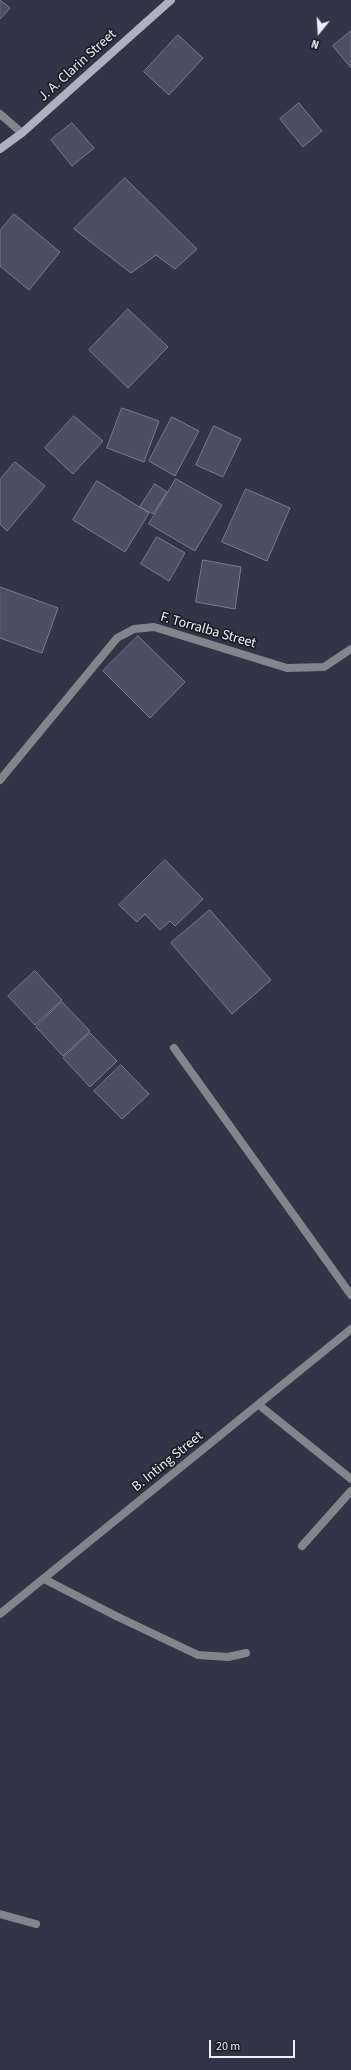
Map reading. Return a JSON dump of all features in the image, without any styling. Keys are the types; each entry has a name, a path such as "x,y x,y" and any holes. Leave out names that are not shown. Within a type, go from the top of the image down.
{"main road":[{"name":"J. A. Clarin Street","path":"0,148 22,133 171,0"}],"street":[{"path":"0,114 22,133"},
{"name":"F. Torralba Street","path":"0,780 117,638 134,629 154,627 287,668 324,667 351,648"},
{"path":"174,1048 351,1295"},
{"name":"B. Inting Street","path":"0,1614 351,1329"},
{"path":"259,1405 351,1479"},
{"path":"302,1546 351,1491"},
{"path":"44,1579 116,1616 198,1655 228,1657 246,1653"},
{"path":"0,1914 36,1924"}],"building":[{"path":"0,0 10,8 0,19"},
{"path":"351,31 351,68 333,46"},
{"path":"178,35 203,58 169,95 144,72"},
{"path":"299,103 322,131 303,147 280,119"},
{"path":"72,123 94,148 72,166 51,140"},
{"path":"125,178 197,249 175,269 156,255 131,273 74,229"},
{"path":"14,214 60,252 29,290 0,266 0,231"},
{"path":"128,309 168,347 128,388 89,350"},
{"path":"122,408 159,421 144,462 107,448"},
{"path":"74,416 103,441 73,474 45,448"},
{"path":"172,417 199,431 175,476 149,461"},
{"path":"214,426 241,439 223,477 196,465"},
{"path":"15,462 45,486 7,531 0,524 0,480"},
{"path":"176,479 222,505 195,551 149,524"},
{"path":"97,481 149,513 125,552 73,520"},
{"path":"155,484 167,492 153,514 140,507"},
{"path":"246,489 290,508 267,561 222,542"},
{"path":"157,537 185,553 169,581 141,564"},
{"path":"203,560 241,567 235,609 196,602"},
{"path":"0,587 58,608 42,653 0,638"},
{"path":"138,636 185,682 150,718 103,671"},
{"path":"165,860 203,899 175,926 170,921 160,930 145,914 137,922 119,905"},
{"path":"210,910 271,980 232,1014 171,943"},
{"path":"35,971 62,1000 35,1025 8,996"},
{"path":"62,1002 90,1031 63,1056 36,1027"},
{"path":"90,1033 117,1061 90,1087 63,1058"},
{"path":"121,1065 149,1094 122,1119 94,1091"}]}
